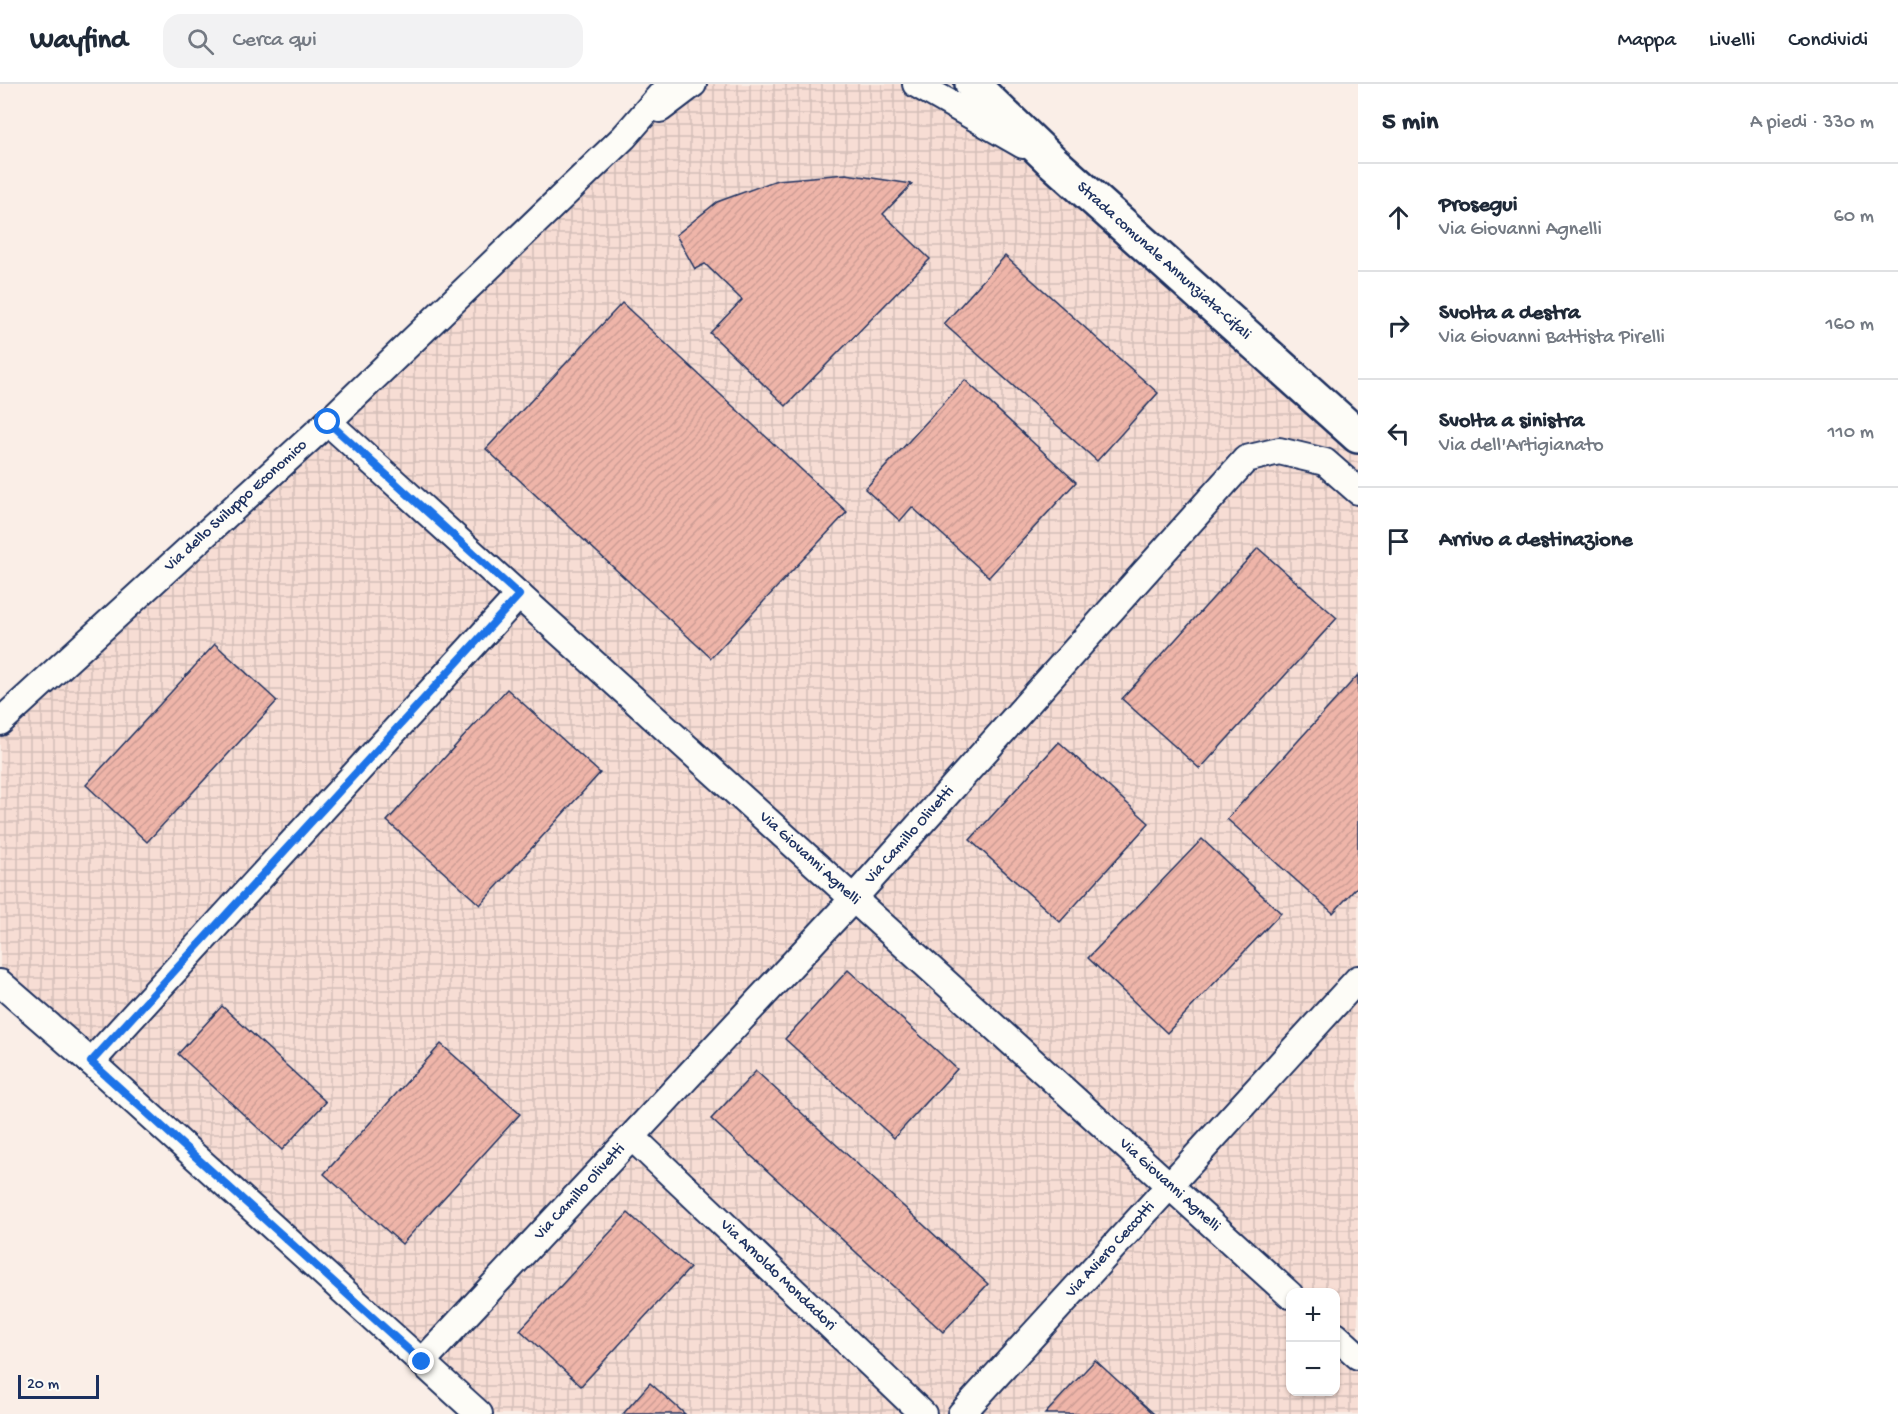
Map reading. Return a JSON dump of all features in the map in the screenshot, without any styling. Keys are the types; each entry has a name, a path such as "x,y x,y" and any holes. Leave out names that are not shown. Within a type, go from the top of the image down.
{"street":[{"path":"624,137 670,84"},
{"path":"624,137 693,84"},
{"path":"916,84 1053,162"},
{"name":"Strada comunale Annunziata-Cifali","path":"972,84 1053,162 1358,436"},
{"name":"Via dello Sviluppo Economico","path":"0,722 328,422 624,137"},
{"name":"Via Giovanni Agnelli","path":"328,422 1286,1291"},
{"name":"Via Camillo Olivetti","path":"422,1362 853,899 1246,459 1279,451 1325,462 1358,491"},
{"path":"91,1062 519,595"},
{"name":"Via Aviero Ceccotti","path":"961,1414 1358,979"},
{"path":"0,983 91,1062 479,1414"},
{"name":"Via Arnoldo Mondadori","path":"632,1137 923,1414"},
{"path":"1340,1340 1358,1356"}],"shaded area":[{"path":"693,84 916,84 1053,162 1358,436 1358,1414 479,1414 0,983 0,722"}],"building":[{"path":"846,174 912,184 883,214 930,259 786,406 710,333 742,300 705,264 695,269 676,235 717,202 777,180"},
{"path":"1005,256 1158,393 1097,461 944,324"},
{"path":"622,303 847,512 711,658 486,449"},
{"path":"965,380 1076,482 989,577 912,507 900,521 865,489"},
{"path":"1258,548 1337,618 1200,769 1122,699"},
{"path":"215,644 277,701 147,842 86,785"},
{"path":"1358,675 1358,886 1333,913 1227,819"},
{"path":"507,689 600,773 480,905 387,821"},
{"path":"1059,742 1149,823 1060,922 970,840"},
{"path":"1202,839 1281,913 1167,1033 1088,958"},
{"path":"848,970 957,1069 894,1138 785,1039"},
{"path":"222,1006 326,1102 282,1150 178,1054"},
{"path":"441,1044 520,1114 402,1244 324,1174"},
{"path":"756,1071 988,1284 943,1332 711,1119"},
{"path":"628,1213 690,1268 581,1386 520,1330"},
{"path":"1095,1360 1154,1414 1045,1414"},
{"path":"650,1383 685,1414 623,1414"}],"route":[{"path":"328,422 519,595 91,1062 422,1362"}]}
